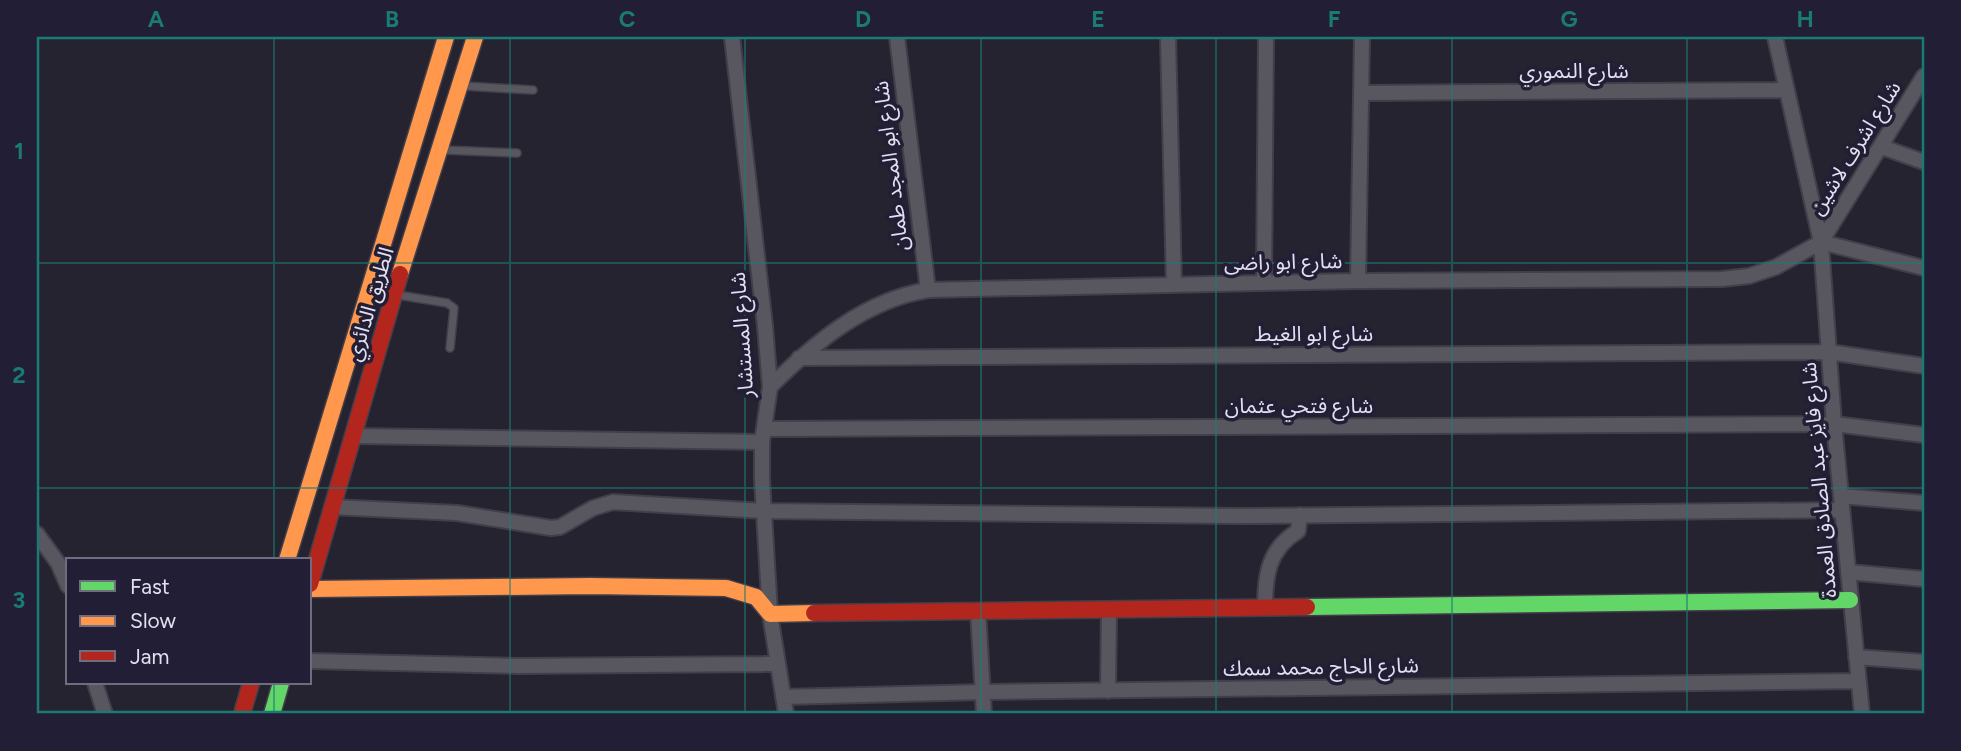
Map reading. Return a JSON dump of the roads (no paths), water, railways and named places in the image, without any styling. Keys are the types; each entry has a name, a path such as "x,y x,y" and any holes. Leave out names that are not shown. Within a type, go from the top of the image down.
{"main road":[{"name":"الطريق الدائري","path":"289,558 446,37"},
{"name":"الطريق الدائري","path":"312,577 394,294 475,37"},
{"path":"371,286 394,294"},
{"path":"312,589 590,586 726,588 756,597 770,614 1850,600"},
{"path":"242,714 251,684"},
{"path":"272,714 281,684"}],"street":[{"name":"شارع المستشار","path":"732,37 770,387 763,435 764,511 770,614 786,714"},
{"name":"شارع ابو المجد طمان","path":"897,37 928,290"},
{"path":"1168,37 1174,285"},
{"path":"1264,283 1266,37"},
{"path":"1358,281 1362,37"},
{"name":"شارع فايز عبد الصادق العمدة","path":"1775,37 1821,242 1834,424 1862,714"},
{"name":"شارع اشرف لاشين","path":"1821,242 1882,147 1918,99 1924,76"},
{"name":"شارع النموري","path":"1361,93 1787,90"},
{"path":"1882,147 1924,162"},
{"name":"شارع ابو راضى","path":"770,387 799,358 875,305 892,298 928,290 1358,281 1722,279 1749,276 1776,267 1821,242"},
{"path":"1821,242 1924,268"},
{"name":"شارع ابو الغيط","path":"799,358 1829,352 1924,366"},
{"name":"شارع فتحي عثمان","path":"353,436 763,435 1834,424 1924,435"},
{"path":"332,507 472,514 542,528 560,527 593,508 613,502 764,511 1300,515 1924,503"},
{"path":"1265,608 1265,579 1272,558 1280,545 1298,531 1300,515"},
{"path":"37,534 58,563 66,581"},
{"path":"1848,572 1924,579"},
{"path":"1108,691 1109,609"},
{"path":"978,611 984,714"},
{"path":"1856,657 1924,662"},
{"path":"312,661 518,666 778,664"},
{"name":"شارع الحاج محمد سمك","path":"783,697 1858,681"},
{"path":"95,684 105,714"}],"lane":[{"path":"460,86 533,90"},
{"path":"440,150 517,153"},
{"path":"394,294 447,303 454,307 450,348"}]}
